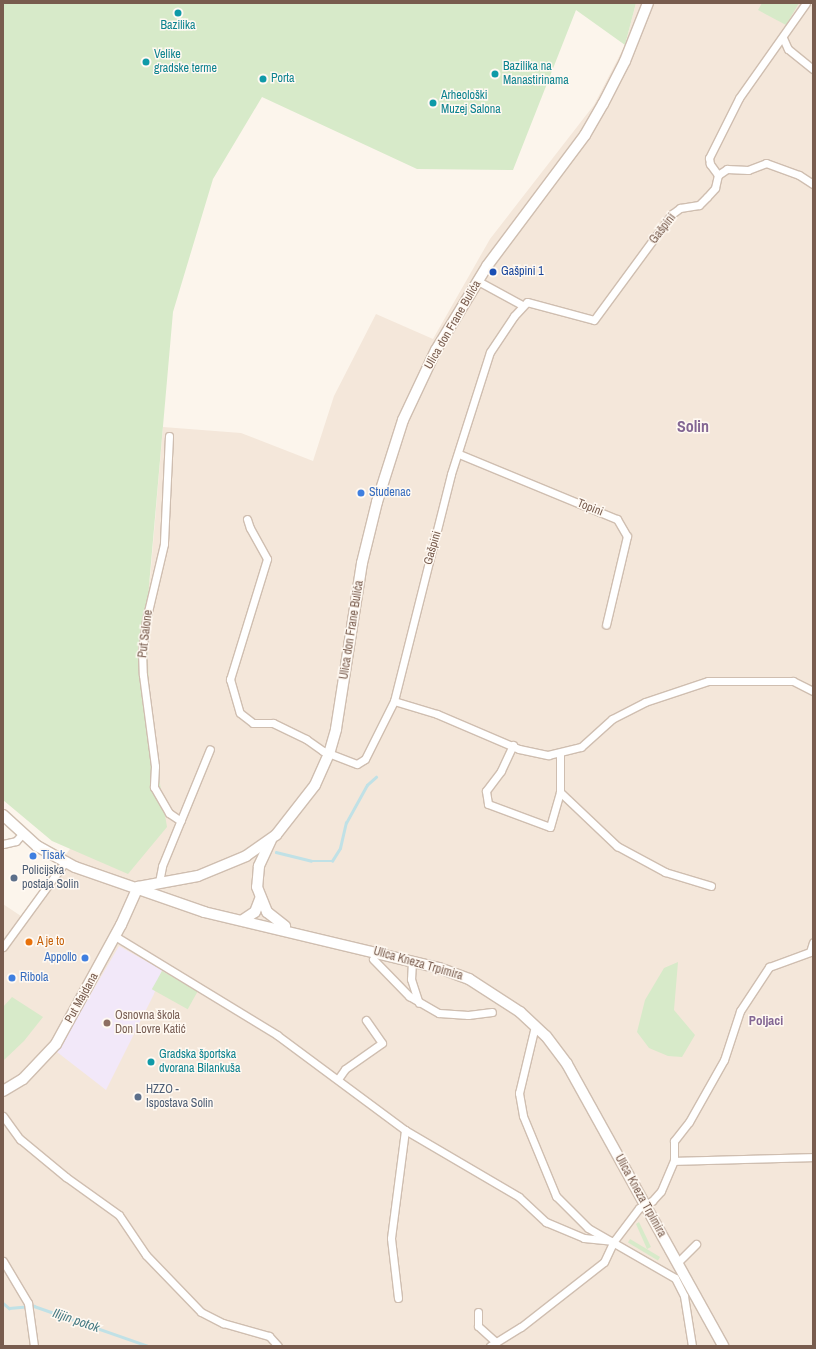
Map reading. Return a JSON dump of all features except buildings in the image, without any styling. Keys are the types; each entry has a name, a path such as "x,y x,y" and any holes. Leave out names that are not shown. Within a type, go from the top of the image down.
{"street":[{"name":"Ulica don Frane Bulića","path":"138,887 159,882 183,879 209,872 246,856 273,837 293,816 315,785 330,754 344,681 361,568 377,502 403,420 436,350 478,281 588,129 625,61 648,3"},
{"path":"806,3 783,38 738,98 709,158 710,164 718,175 727,169 748,170 766,163 799,176 813,184"},
{"path":"783,38 788,49 813,69"},
{"name":"Gašpini","path":"330,754 358,764 365,760 394,701 451,474 459,454 476,391 490,352 522,305 533,302 594,320 672,214 680,208 699,205 715,188 718,175"},
{"path":"478,281 522,305"},
{"name":"Put Salone","path":"169,436 164,544 146,620 142,651 155,766 154,787 169,813 182,822"},
{"name":"Topini","path":"459,454 617,519 627,536 606,625"},
{"path":"247,519 250,528 267,559 230,679 240,713 253,723 273,723 306,739 330,754"},
{"path":"394,701 437,714 513,746 548,755 581,747 612,719 646,702 708,680 793,681 813,691"},
{"path":"513,746 501,770 486,791 488,804 550,827 560,792 560,753"},
{"path":"159,882 162,866 182,822 210,749"},
{"path":"560,792 617,846 665,872 711,886"},
{"name":"Ulica Kneza Trpimira","path":"3,815 22,834 65,862 204,912 294,931 412,961 469,979 497,995 535,1026 568,1064 723,1346"},
{"path":"3,844 16,840 22,834"},
{"name":"Ulica don Frane Bulića","path":"273,837 258,873 257,887 260,899 272,919 294,931"},
{"path":"3,947 65,862"},
{"name":"Put Majdana","path":"3,1091 22,1079 56,1044 115,936 138,887"},
{"path":"243,920 255,912 260,899"},
{"path":"115,936 277,1034 338,1078 405,1130 519,1197 546,1222 584,1238 614,1241"},
{"path":"478,1312 478,1326 493,1344 521,1327 590,1275 604,1262 614,1241 639,1208 646,1205 661,1191 674,1161 674,1141 689,1122 724,1060 740,1010 769,967 810,952 813,942"},
{"path":"373,959 419,1003 439,1012 468,1015 492,1012"},
{"path":"412,961 411,979 419,1003"},
{"path":"338,1078 345,1069 382,1043 366,1020"},
{"path":"535,1026 519,1093 523,1116 556,1196 588,1228 614,1241 674,1278 684,1296 692,1346"},
{"path":"3,1116 20,1139 66,1177 118,1215 146,1255 201,1312 223,1323 269,1336 278,1346"},
{"path":"398,1298 391,1238 405,1130"},
{"path":"674,1161 813,1157"},
{"path":"677,1263 696,1244"},
{"path":"3,1261 28,1303 34,1346"}],"shaded area":[{"path":"636,3 813,3 813,1346 3,1346 3,904 21,916 70,849 133,648 150,579 163,427 241,433 313,461 334,396 376,314 433,339 490,239 594,105 625,45"},
{"name":"Osnovna škola Don Lovre Katić","path":"119,946 162,970 154,994 106,1090 57,1052"}],"green space":[{"path":"3,3 636,3 625,45 576,10 513,170 417,169 262,97 213,179 173,312 146,620 151,728 167,827 128,874 52,841 3,800"},
{"path":"762,3 799,3 786,25 758,10"},
{"path":"678,962 674,1010 695,1035 682,1057 668,1056 649,1048 637,1032 645,1000 664,968"},
{"path":"162,971 198,991 188,1009 152,989"},
{"path":"12,997 43,1017 24,1041 3,1061 3,1007"},
{"path":"639,1222 651,1247 647,1249 636,1224"},
{"path":"630,1239 660,1257 658,1260 628,1242"}],"waterway":[{"path":"276,852 311,861 332,861 340,848 346,823 367,785 376,777"},
{"name":"Ilijin potok","path":"3,1303 9,1308 34,1306 148,1346"}],"place":[{"name":"Bazilika","path":"178,13"},
{"name":"Velike gradske terme","path":"146,62"},
{"name":"Bazilika na Manastirinama","path":"495,74"},
{"name":"Porta","path":"263,79"},
{"name":"Arheološki Muzej Salona","path":"433,103"},
{"name":"Gašpini 1","path":"493,272"},
{"name":"Studenac","path":"361,493"},
{"name":"Tisak","path":"33,856"},
{"name":"Policijska postaja Solin","path":"14,878"},
{"name":"A je to","path":"29,942"},
{"name":"Appollo","path":"85,958"},
{"name":"Ribola","path":"12,978"},
{"name":"Osnovna škola Don Lovre Katić","path":"107,1023"},
{"name":"Gradska športska dvorana Bilankuša","path":"151,1062"},
{"name":"HZZO - Ispostava Solin","path":"138,1097"}],"district":[{"name":"Solin","path":"693,426"},
{"name":"Poljaci","path":"766,1021"}]}
